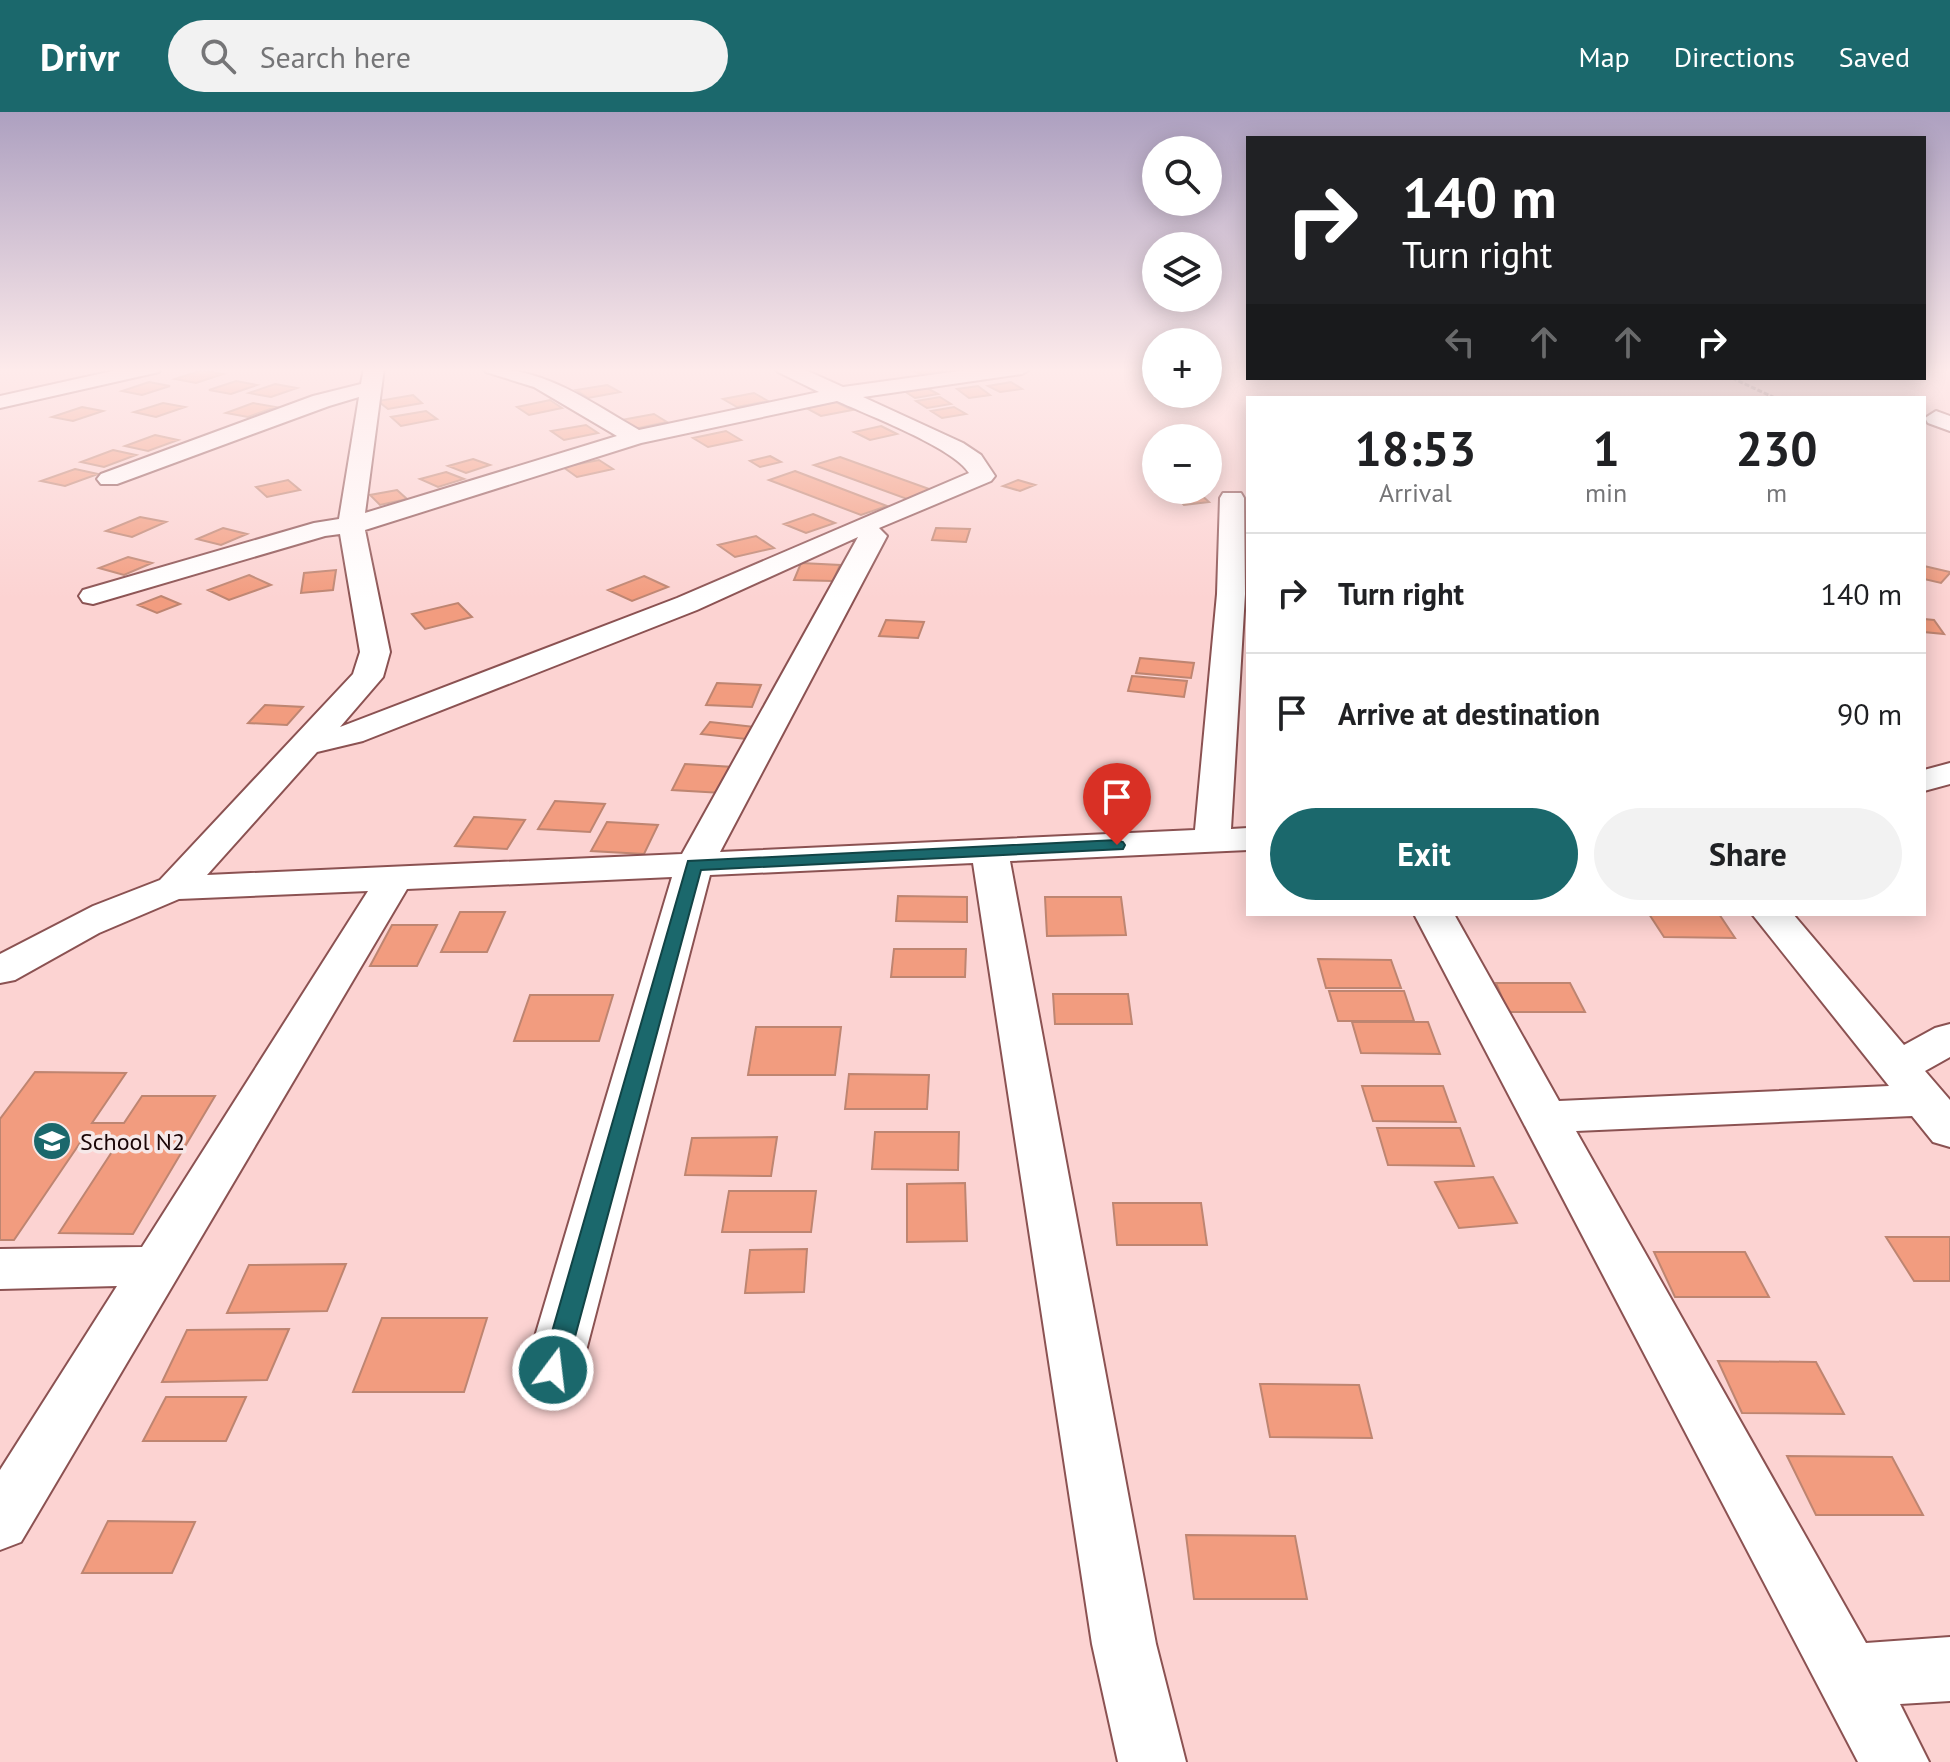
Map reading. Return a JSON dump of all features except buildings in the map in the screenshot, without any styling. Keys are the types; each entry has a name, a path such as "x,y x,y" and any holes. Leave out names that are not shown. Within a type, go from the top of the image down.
{"street":[{"path":"109,479 201,445"},
{"path":"174,888 368,677 375,652 351,526 363,445"},
{"path":"93,596 323,528 351,526 610,445"},
{"path":"306,745 351,734 687,604 859,527 983,476 973,460 949,445"},
{"path":"1212,841 1231,594 1232,498"},
{"path":"553,1370 694,865 874,536 859,527"},
{"path":"0,971 132,901 174,888 1246,839"},
{"path":"990,851 1124,1644 1152,1762"},
{"path":"0,1523 396,876"},
{"path":"1435,916 1895,1762"},
{"path":"1774,916 1924,1100"},
{"path":"1924,1100 1950,1038"},
{"path":"1545,1117 1924,1100"},
{"path":"0,1269 158,1266"},
{"path":"1849,1676 1950,1669"}],"place":[{"name":"School N2","path":"52,1141"}],"route":[{"path":"553,1370 694,865 1117,845"}]}
